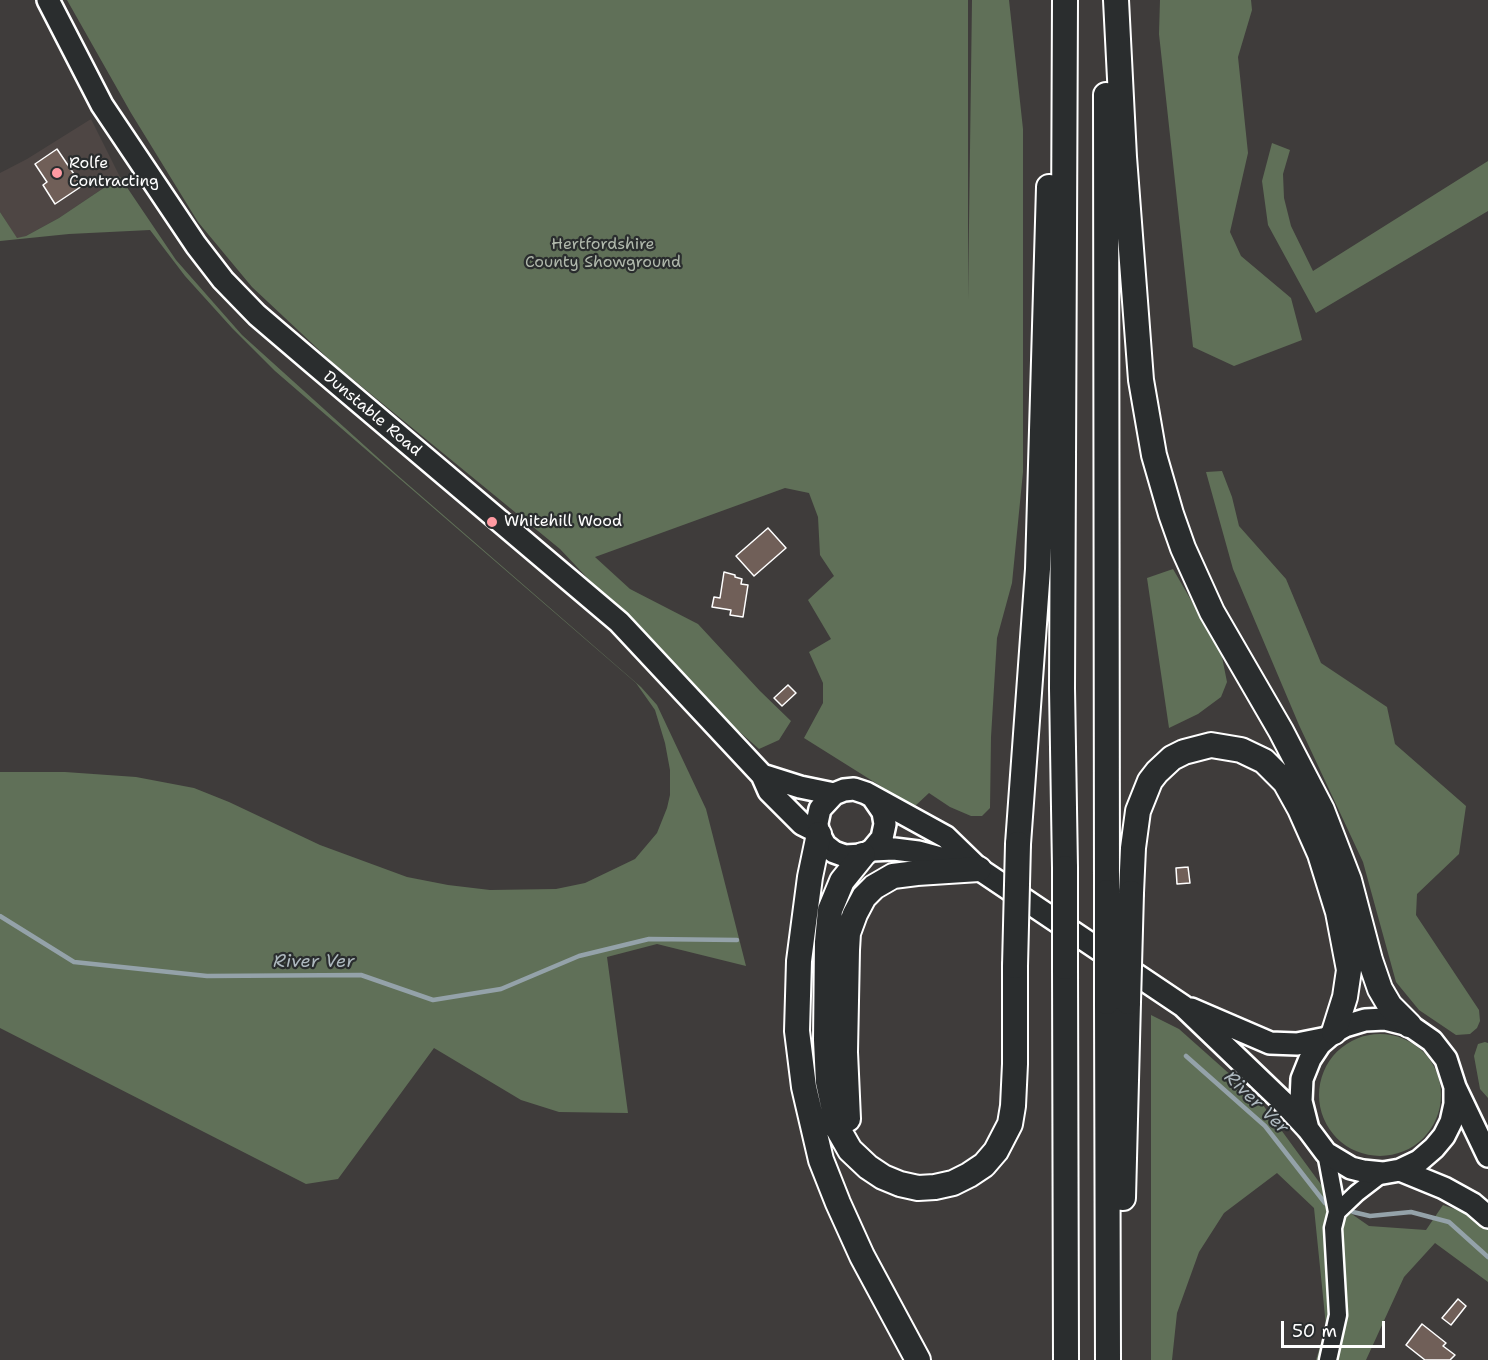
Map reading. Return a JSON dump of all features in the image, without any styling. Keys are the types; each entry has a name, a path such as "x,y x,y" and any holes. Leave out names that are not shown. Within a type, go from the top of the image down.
{"highway":[{"path":"868,852 842,881 832,903 828,925 826,1049 832,1107 845,1144 856,1158 883,1177 900,1184 918,1188 942,1186 965,1178 993,1155 1005,1136 1013,1106 1018,844 1038,569 1057,0"},
{"path":"1065,0 1062,688 1065,868 1066,1360"},
{"path":"1106,0 1107,892 1117,1002 1121,1360"},
{"path":"1116,0 1141,380 1154,454 1168,504 1183,548 1212,612 1281,731 1322,810 1349,880 1380,989 1390,1006 1408,1025"},
{"path":"1108,1360 1117,1002 1131,893 1132,848 1138,811 1150,781 1173,758 1184,752 1211,745 1241,750 1264,761 1285,782 1300,808 1320,854 1338,912 1349,970 1345,998 1330,1035"},
{"path":"819,833 801,943 796,999 799,1055 806,1099 821,1160 838,1203 862,1256 918,1360"},
{"path":"856,1158 848,1124 845,1052 847,950 852,920 864,897 874,887 893,876 979,869"}],"main road":[{"name":"Dunstable Road","path":"48,0 102,105 135,158 195,245 223,279 257,315 312,363 619,622 762,775 769,791 802,824 819,833"},
{"name":"Dunstable Road","path":"762,775 800,787 834,794"},
{"path":"979,869 918,852 894,849 845,856 834,852 825,845 819,833 817,823 820,809 834,794 854,789 866,793 946,837 979,869 1182,1006 1282,1101 1326,1153 1351,1168 1363,1171 1391,1171 1444,1188 1473,1204 1488,1217"},
{"path":"868,852 882,838 885,824 883,812 874,799"},
{"path":"1182,1006 1270,1043 1297,1044 1330,1035 1345,1026 1365,1020 1385,1019 1408,1025 1432,1041 1446,1059 1455,1087 1488,1156"},
{"path":"1308,1129 1301,1101 1302,1079 1310,1059 1330,1035"},
{"path":"1391,1171 1419,1161 1444,1136 1451,1122 1455,1104 1455,1087"}],"street":[{"path":"1326,1153 1337,1212 1333,1228 1338,1315 1328,1360"},
{"path":"1337,1212 1357,1193 1391,1171"}],"shaded area":[{"path":"91,119 120,177 59,218 17,239 0,212 0,173"}],"green space":[{"name":"Hertfordshire County Showground","path":"67,0 968,0 968,299 972,0 1009,0 1023,129 1023,472 1012,583 997,638 991,737 990,808 982,816 971,816 950,807 929,793 914,807 804,738 823,703 823,683 809,652 831,639 808,600 834,576 820,555 818,517 809,493 785,488 595,557 630,589 698,624 791,721 779,740 759,749 696,693 560,549 333,363 252,287 198,222 131,113"},
{"path":"1160,0 1251,0 1252,10 1238,57 1248,153 1230,232 1241,256 1291,298 1302,340 1234,366 1193,347 1159,34"},
{"path":"1272,143 1290,150 1283,174 1284,198 1291,226 1313,271 1488,161 1488,211 1316,313 1268,225 1262,181"},
{"path":"120,177 176,260 242,335 396,474 641,687 657,705 706,809 746,966 657,944 607,957 628,1113 559,1112 521,1100 434,1048 338,1179 306,1184 0,1028 0,772 65,772 136,777 194,788 320,845 407,877 490,890 556,889 585,883 635,859 657,833 670,795 670,770 655,710 636,683 275,371 185,276 150,230 69,234 0,241 0,212 17,238 26,236 59,218"},
{"path":"1222,471 1232,497 1239,526 1286,579 1321,663 1387,707 1395,744 1466,806 1459,854 1417,894 1416,915 1479,1010 1480,1021 1477,1028 1470,1034 1456,1035 1419,1010 1396,982 1363,862 1299,725 1233,569 1206,472"},
{"path":"1173,569 1221,652 1227,682 1221,697 1198,714 1169,728 1147,578"},
{"path":"1151,1015 1179,1029 1260,1101 1333,1201 1369,1226 1426,1230 1443,1205 1478,1220 1488,1230 1488,1282 1435,1243 1404,1277 1366,1360 1316,1360 1326,1326 1314,1208 1277,1173 1224,1213 1199,1252 1177,1313 1172,1360 1151,1360"},
{"path":"1380,1034 1404,1038 1423,1052 1437,1071 1441,1095 1437,1119 1423,1138 1404,1152 1380,1156 1356,1152 1337,1138 1323,1119 1319,1095 1323,1071 1337,1052 1356,1038"},
{"path":"1488,1043 1488,1098 1480,1089 1474,1056 1478,1044"}],"building":[{"name":"Rolfe Contracting","path":"57,149 82,186 55,204 43,185 47,182 35,164"},
{"path":"768,528 786,548 754,576 736,556"},
{"path":"724,572 735,575 742,579 741,584 748,585 743,617 730,615 731,610 712,607 714,597 720,598"},
{"path":"788,685 796,693 782,706 774,698"},
{"path":"1188,867 1190,883 1177,884 1176,868"},
{"path":"1458,1299 1466,1306 1451,1325 1442,1318"},
{"path":"1422,1324 1446,1343 1443,1346 1455,1355 1450,1360 1425,1360 1406,1345"}],"waterway":[{"name":"River Ver","path":"0,916 74,962 207,976 361,975 433,1000 501,989 579,956 649,939 737,940"},
{"name":"River Ver","path":"1186,1056 1265,1126 1325,1203"},
{"name":"River Ver","path":"1353,1212 1370,1216 1411,1212 1449,1222 1488,1257"}],"place":[{"name":"Rolfe Contracting","path":"57,173"},
{"name":"Whitehill Wood","path":"492,522"}]}
